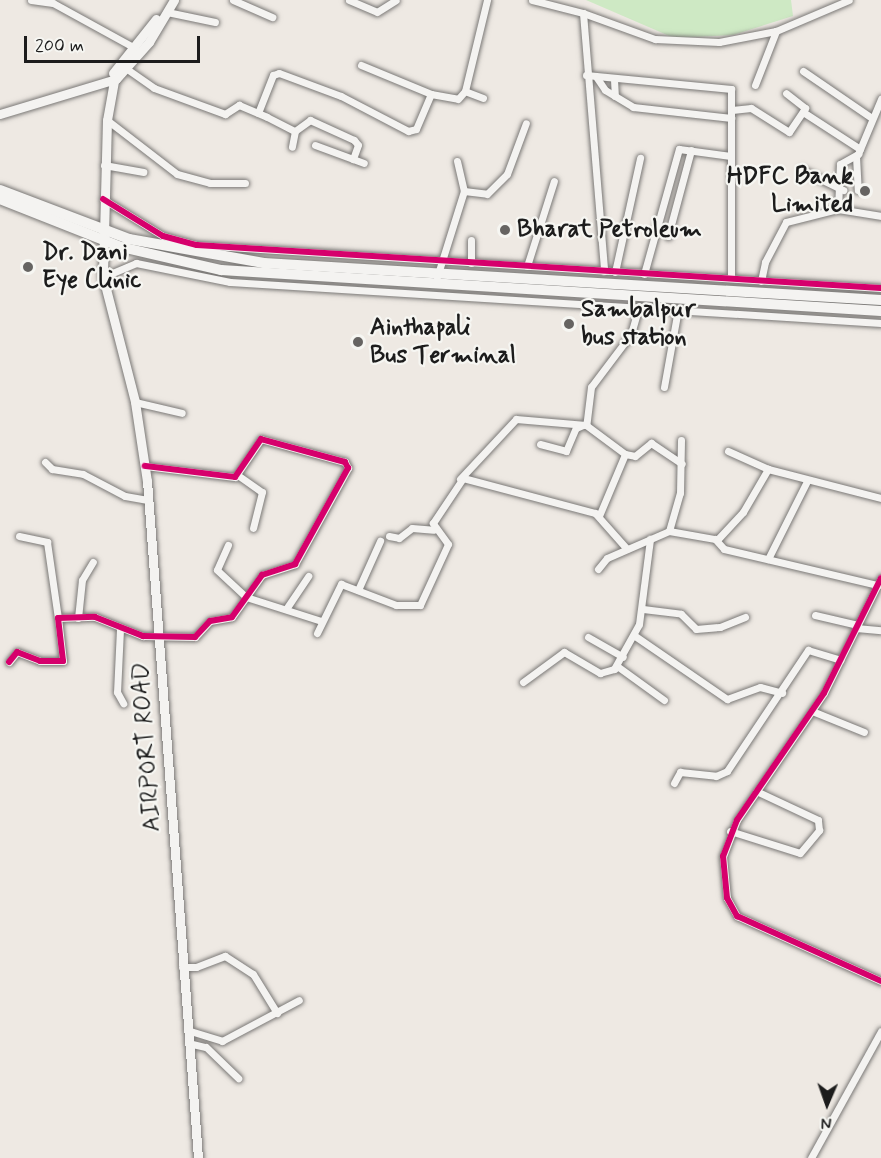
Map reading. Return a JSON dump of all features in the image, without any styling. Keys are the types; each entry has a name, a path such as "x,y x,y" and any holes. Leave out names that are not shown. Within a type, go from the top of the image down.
{"highway":[{"path":"0,190 102,236 186,253 264,263 881,300"},
{"path":"0,199 102,236 221,270 433,290 881,311"}],"main road":[{"path":"116,74 167,0"},
{"path":"0,114 105,82 127,69 174,0"},
{"name":"AIRPORT ROAD","path":"116,74 106,120 103,277 135,402 145,466 198,1158"}],"street":[{"path":"31,0 53,3 135,48"},
{"path":"233,0 272,17"},
{"path":"349,0 377,12 396,0"},
{"path":"361,65 431,94 458,99 465,91 488,0"},
{"path":"532,0 584,13 677,43 736,40 776,31 849,0"},
{"path":"168,12 215,22"},
{"path":"584,13 586,75 604,271"},
{"path":"755,85 776,31"},
{"path":"127,69 154,88 225,114 238,105 295,131"},
{"path":"803,71 872,118"},
{"path":"258,113 273,75 279,73 341,96 408,131 416,129 431,94"},
{"path":"586,75 597,78 728,85 732,110 731,278"},
{"path":"597,78 615,96 642,110 731,118"},
{"path":"614,79 615,96"},
{"path":"465,91 483,98"},
{"path":"732,110 751,108 789,132 803,112 804,106 786,93"},
{"path":"858,190 858,153 881,99"},
{"path":"803,112 858,153"},
{"path":"106,120 177,174 210,183 245,183"},
{"path":"292,147 295,131 310,120 354,140 358,145 352,159"},
{"path":"464,191 487,194 507,174 526,123"},
{"path":"315,145 364,163"},
{"path":"644,274 677,152 692,150 731,156"},
{"path":"668,236 692,150"},
{"path":"838,209 843,190 840,164 858,153"},
{"path":"615,272 640,158"},
{"path":"433,290 464,191 457,161"},
{"path":"104,165 143,172"},
{"path":"802,170 843,190"},
{"path":"527,266 554,181"},
{"path":"103,199 163,236 197,245 881,288"},
{"path":"761,281 765,262 786,222 838,209 881,216"},
{"path":"471,240 471,263"},
{"path":"103,277 136,263 230,282 433,290 881,323"},
{"path":"586,425 591,387 631,334 639,306"},
{"path":"664,387 678,309"},
{"path":"135,402 182,413"},
{"path":"433,530 460,479 516,419 586,425 625,454 634,456 651,443 682,464"},
{"path":"540,444 566,451 576,428 586,425"},
{"path":"61,618 95,618 120,629 158,636 199,635 210,621 231,617 262,575 295,564 332,504 348,464 261,439 239,476"},
{"path":"669,531 682,464 681,440"},
{"path":"728,451 768,470 881,498"},
{"path":"599,516 625,454"},
{"path":"45,462 52,469 83,474 125,496 148,500"},
{"path":"145,466 239,476 262,492 253,528"},
{"path":"717,540 747,506 768,470"},
{"path":"460,479 599,516 627,549"},
{"path":"768,559 807,481"},
{"path":"318,633 321,621 341,584 396,605 418,606 447,548 446,539 433,530 412,528 399,538 389,536"},
{"path":"598,569 627,549 669,531 717,540 724,549 879,582 841,660 812,711 730,831 723,856 725,885 737,916 881,981"},
{"path":"9,662 17,652 40,661 63,661 61,618 47,542 19,536"},
{"path":"523,682 562,652 604,675 617,666 635,636 643,609 650,539"},
{"path":"358,590 380,541"},
{"path":"228,545 217,570 246,597 321,621"},
{"path":"78,618 82,580 93,561"},
{"path":"286,609 308,576"},
{"path":"643,609 681,614 696,629 720,627 744,617"},
{"path":"815,615 857,627 881,630"},
{"path":"120,629 117,679 123,703"},
{"path":"635,636 727,699 760,687 782,693"},
{"path":"588,637 623,657"},
{"path":"674,783 680,772 724,774 782,693 808,650 841,660"},
{"path":"617,666 664,700"},
{"path":"812,711 864,732"},
{"path":"730,831 800,853 819,830 818,820 756,790"},
{"path":"182,967 196,967 225,956 253,974 277,1013"},
{"path":"187,1030 222,1041 299,1000"},
{"path":"811,1158 881,1031"},
{"path":"188,1043 206,1047 238,1078"}],"green space":[{"path":"586,0 791,0 793,16 733,35 674,38"}],"cycle path":[{"path":"103,199 163,236 197,245 881,288"},
{"path":"9,662 17,652 40,661 63,661 58,618 95,617 143,636 195,637 210,621 232,617 262,575 295,564 348,468 345,462 261,439 235,477 145,466"},
{"path":"881,578 824,693 737,820 723,856 727,898 737,916 881,981"}],"place":[{"name":"HDFC Bank Limited","path":"865,191"},
{"name":"Bharat Petroleum","path":"505,230"},
{"name":"Dr. Dani Eye Clinic","path":"28,267"},
{"name":"Sambalpur bus station","path":"569,324"},
{"name":"Ainthapali Bus Terminal","path":"358,342"}]}
